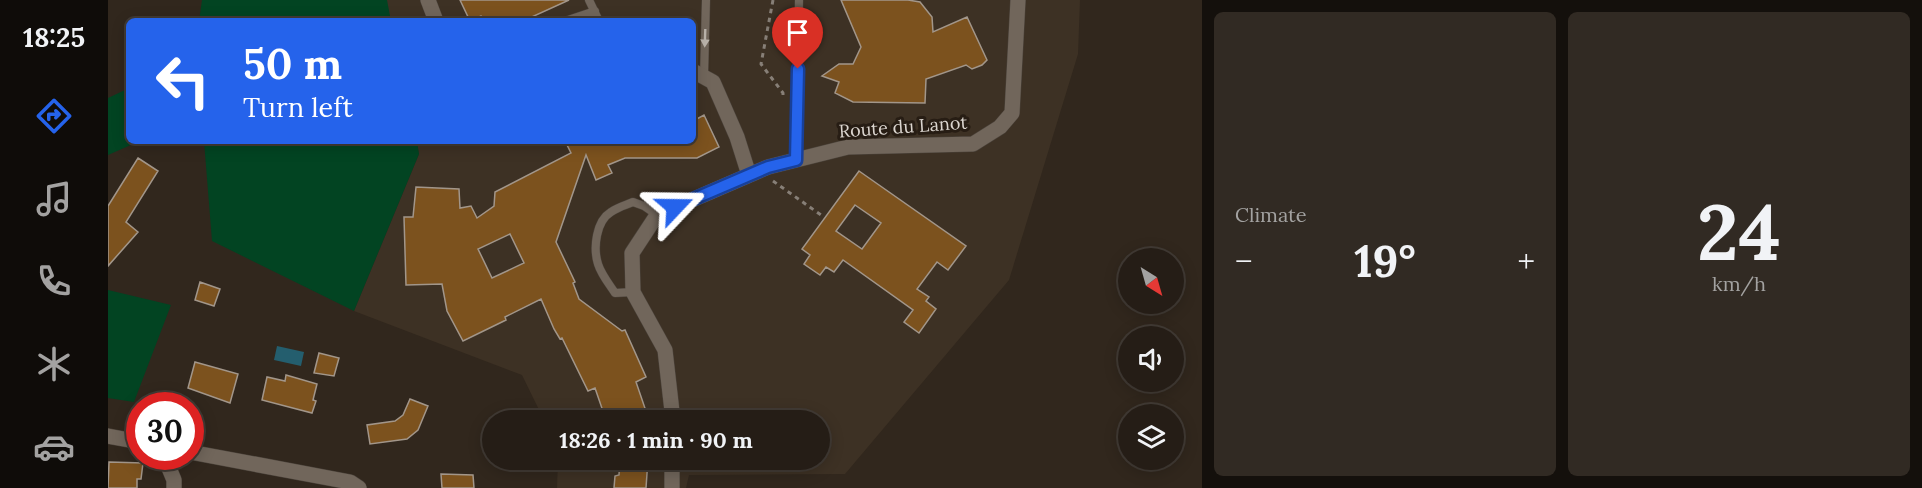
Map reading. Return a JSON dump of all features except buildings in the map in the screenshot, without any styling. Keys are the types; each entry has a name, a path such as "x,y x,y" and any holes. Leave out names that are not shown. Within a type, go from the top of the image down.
{"street":[{"path":"428,0 435,18"},
{"name":"Route du Lanot","path":"657,215 754,173 848,147 973,144 1000,127 1012,113 1018,0"},
{"path":"699,74 713,82 754,173"},
{"path":"657,215 632,253 633,292 665,350 672,410"},
{"path":"108,436 126,439"},
{"path":"204,455 351,482 359,488"},
{"path":"170,470 174,480 174,488"},
{"path":"672,470 672,488"}],"lane":[{"path":"589,0 598,18"},
{"path":"699,74 706,0"},
{"path":"796,160 799,0"},
{"path":"574,18 595,11"},
{"path":"633,292 615,293 603,275 597,263 595,245 599,229 609,213 633,202 657,215"}],"path":[{"path":"773,0 760,64 783,93 783,105"},
{"path":"754,173 821,214"}],"shaded area":[{"path":"386,0 1080,0 1078,54 1009,280 845,474 689,475 686,488 557,488 558,470 830,470 830,410 539,410 522,375 354,311 419,154 417,144 696,144 696,18 389,18"}],"green space":[{"path":"202,0 387,0 390,18 199,18"},
{"path":"126,90 126,144 133,144 108,155 108,98"},
{"path":"204,144 417,144 419,154 354,311 212,241"},
{"path":"108,290 171,305 138,392 126,392 126,401 108,398"}],"water":[{"path":"277,346 304,352 301,366 274,360"}],"route":[{"path":"675,207 768,167 796,160 798,69"}]}
